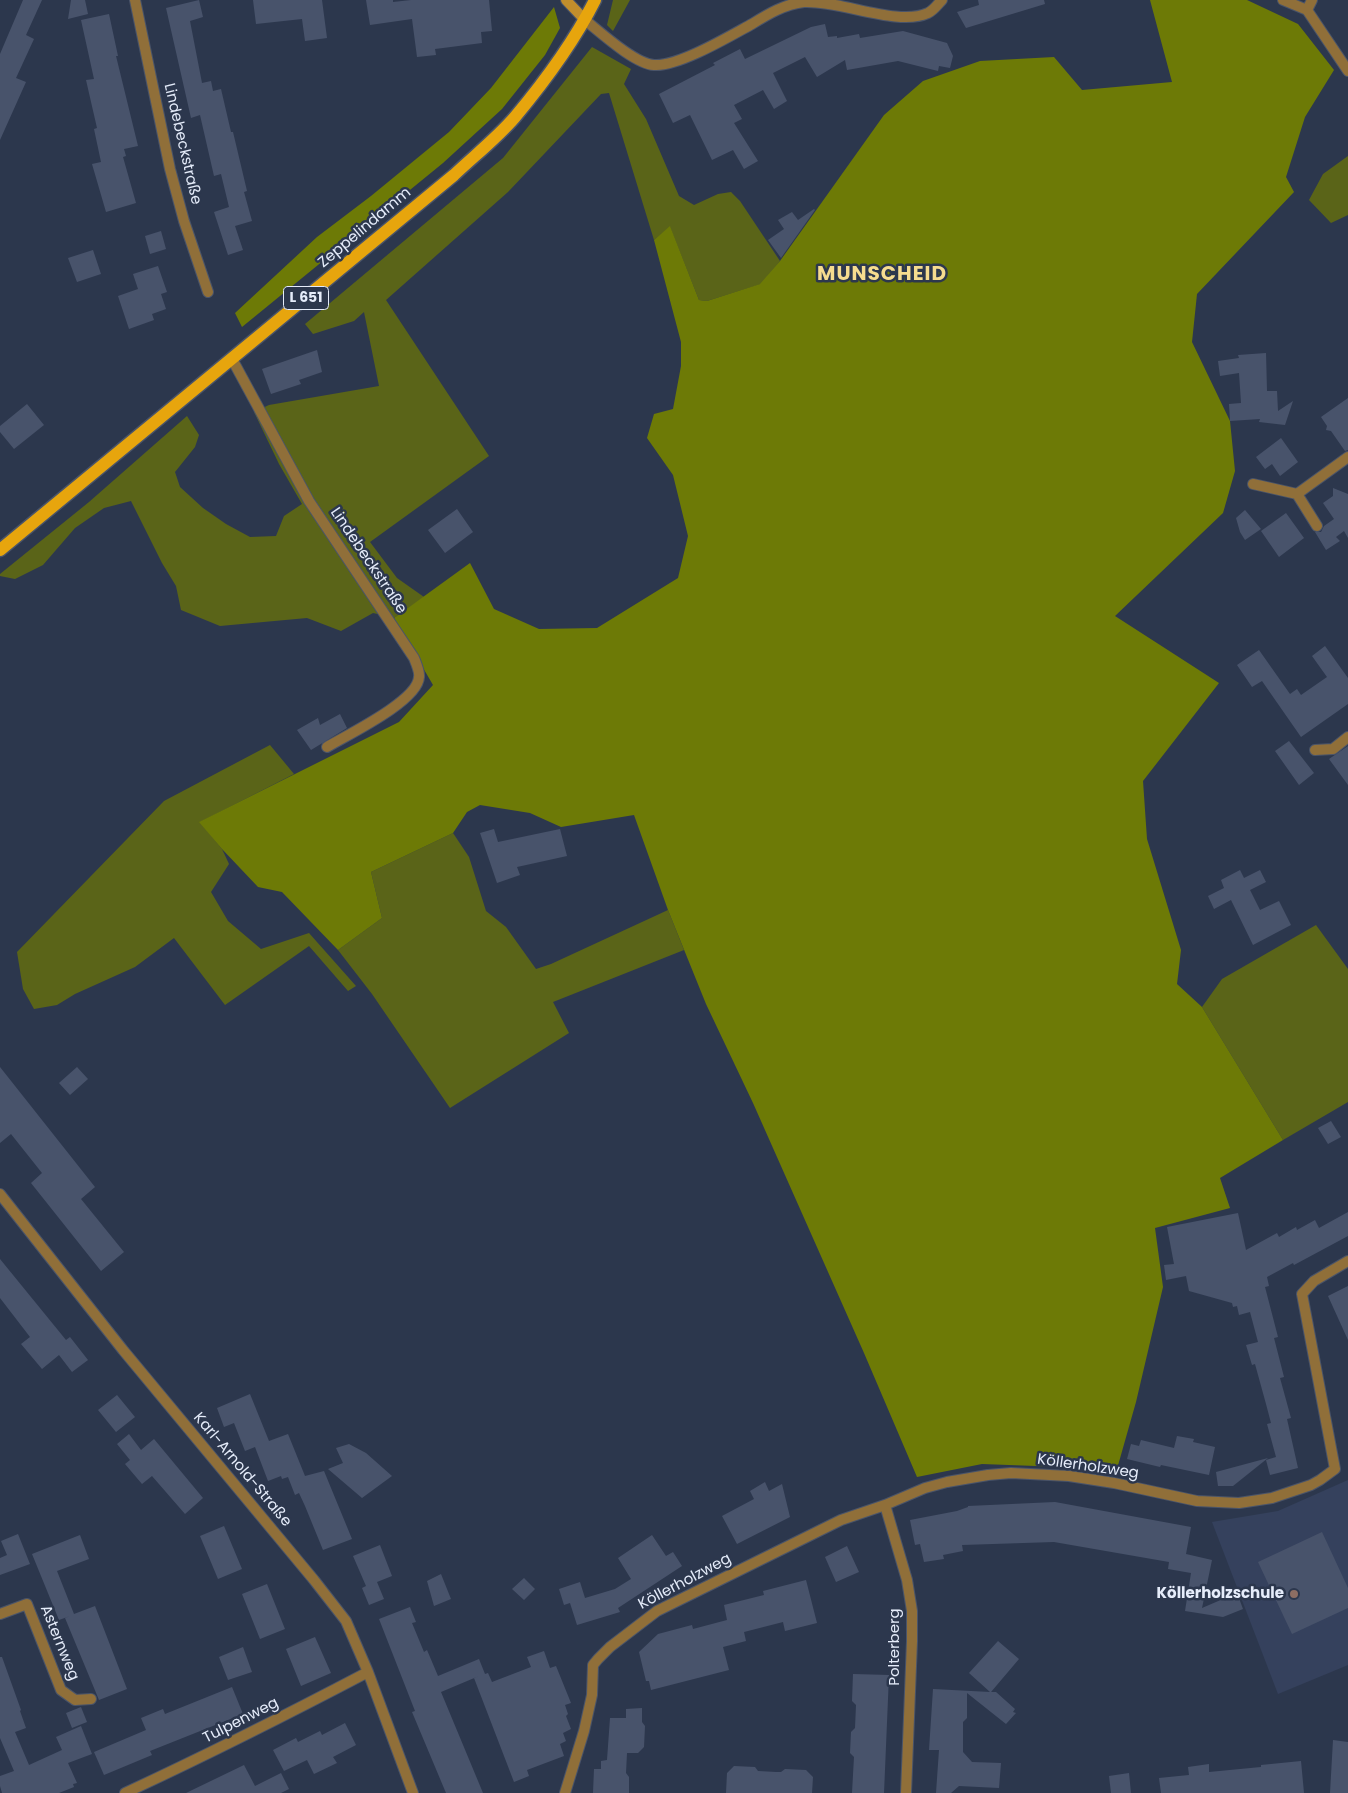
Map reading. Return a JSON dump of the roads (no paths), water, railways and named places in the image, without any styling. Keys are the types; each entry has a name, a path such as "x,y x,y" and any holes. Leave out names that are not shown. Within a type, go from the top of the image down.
{"main road":[{"name":"L 651","path":"585,20 595,0"},
{"name":"Zeppelindamm","path":"0,550 454,175 520,110 566,50 585,20"}],"street":[{"name":"Lindebeckstraße","path":"135,0 170,169 184,221 208,292"},
{"path":"566,0 585,20 611,42 653,66 672,63 720,41 782,7 803,2 825,1 896,16 924,14 933,9 942,0"},
{"path":"1283,0 1307,10 1348,71"},
{"path":"1307,10 1312,0"},
{"name":"Lindebeckstraße","path":"232,359 309,501 414,658 420,677 414,691 397,706 327,747"},
{"path":"1297,494 1348,457"},
{"path":"1252,484 1297,494 1318,526"},
{"path":"1315,750 1333,749 1348,737"},
{"name":"Karl-Arnold-Straße","path":"0,1194 123,1350 346,1621 368,1672 413,1793"},
{"name":"Köllerholzweg","path":"565,1793 588,1713 592,1695 594,1665 610,1647 657,1611 841,1520 925,1488 947,1482 1011,1473 1069,1476 1197,1500 1234,1503 1272,1498 1320,1480 1334,1469 1302,1294 1314,1281 1348,1261"},
{"name":"Polterberg","path":"885,1504 907,1580 912,1611 906,1793"},
{"name":"Asternweg","path":"0,1614 27,1604 61,1690 75,1700 91,1699"},
{"name":"Tulpenweg","path":"125,1793 191,1763 368,1672"}],"place":[{"name":"Köllerholzschule","path":"1294,1594"}],"district":[{"name":"MUNSCHEID","path":"882,275"}]}
